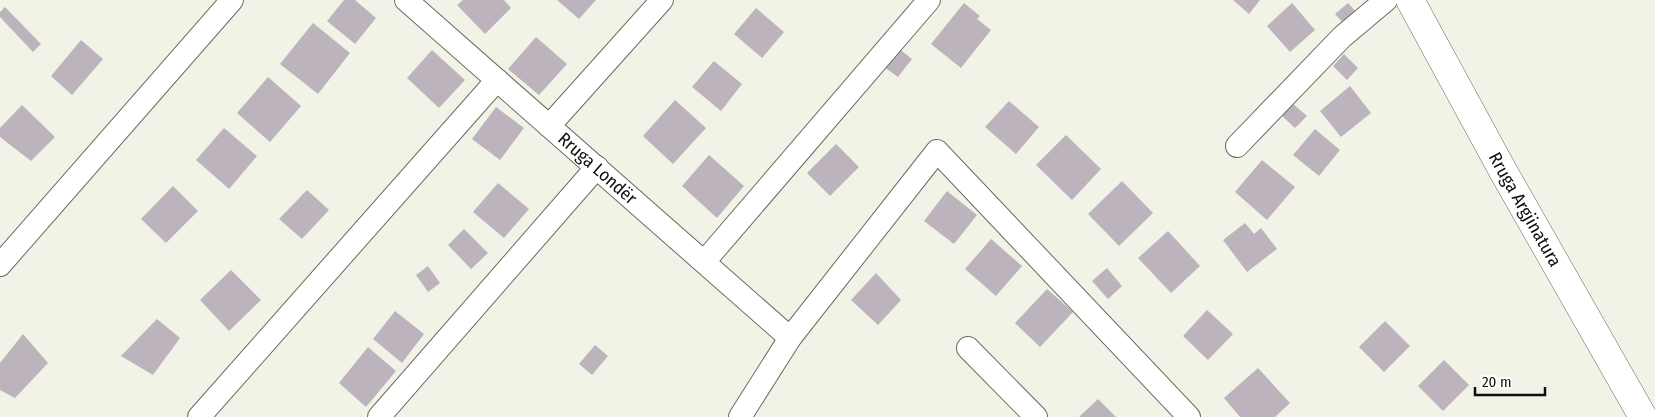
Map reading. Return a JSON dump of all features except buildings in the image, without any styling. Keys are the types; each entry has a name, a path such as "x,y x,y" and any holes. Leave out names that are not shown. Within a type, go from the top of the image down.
{"street":[{"path":"0,265 232,0"},
{"name":"Rruga Londër","path":"406,0 790,338"},
{"path":"549,126 662,0"},
{"path":"704,262 929,0"},
{"path":"1238,146 1342,36 1386,0"},
{"name":"Rruga Argjinatura","path":"1410,0 1503,171 1643,417"},
{"path":"199,417 497,80"},
{"path":"740,417 790,338 937,151 1189,417"},
{"path":"379,417 597,168"},
{"path":"968,348 1036,417"}]}
